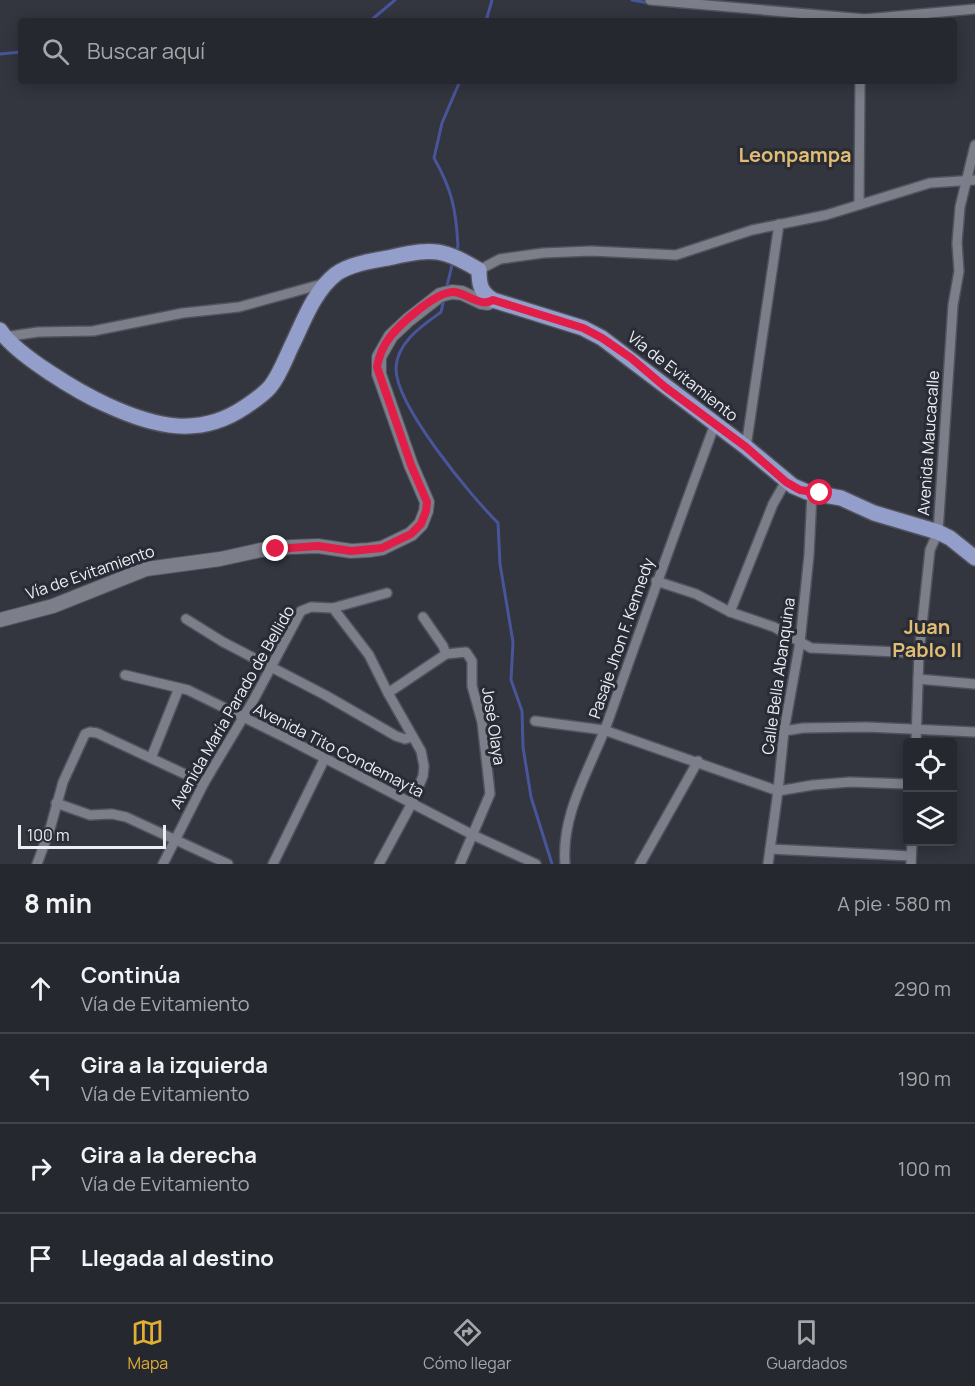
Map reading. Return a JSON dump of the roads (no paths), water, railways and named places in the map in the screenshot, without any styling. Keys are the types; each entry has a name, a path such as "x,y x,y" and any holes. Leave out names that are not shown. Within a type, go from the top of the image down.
{"main road":[{"path":"2,333 68,384 103,403 150,421 200,426 223,420 236,413 271,386 313,303 335,275 349,267 425,252 455,258 479,270 481,289 485,296 493,300"},
{"name":"Vía de Evitamiento","path":"0,620 52,606 146,569 220,559 261,550 318,546 351,551 369,550 382,548 411,534 421,524 427,502 411,465 377,367 379,357 391,336 408,320 446,293 462,293 481,302 488,303 493,300 593,333 631,358 746,447 786,482 800,490 841,498 874,513 938,532 950,538 975,558"}],"street":[{"path":"650,0 843,18"},
{"path":"884,18 975,9"},
{"path":"860,84 860,204"},
{"name":"Avenida Maucacalle","path":"916,738 919,653 930,550 938,532 950,339 959,271 960,207 970,180 975,145"},
{"path":"479,270 500,259 551,253 591,251 676,255 752,230 826,215 930,183 970,180"},
{"path":"746,447 779,224"},
{"path":"2,333 93,331 183,313 239,307 328,282"},
{"name":"Pasaje Jhon F. Kennedy","path":"565,864 566,831 582,778 604,730 656,580 715,424"},
{"path":"730,612 773,504 786,482"},
{"name":"Calle Bella Abanquina","path":"768,864 784,731 800,642 809,555 812,492"},
{"path":"656,580 696,594 730,612 774,627 811,648 919,653"},
{"name":"Avenida María Parado de Bellido","path":"163,864 204,783 272,667 301,611 311,607 333,608 387,593"},
{"path":"333,608 369,655 421,751 424,766 423,776 412,803 380,864"},
{"path":"388,693 446,654 423,617"},
{"path":"186,619 223,642 325,695 396,736 405,739 412,737"},
{"name":"José Olaya","path":"446,654 466,652 472,661 472,686 484,736 489,794 460,864"},
{"name":"Avenida Tito Condemayta","path":"125,675 179,688 203,697 473,835 536,864"},
{"path":"918,679 975,684"},
{"path":"151,758 179,688"},
{"path":"535,721 604,730 698,761 778,791 813,785 903,784"},
{"path":"784,731 803,728 975,732"},
{"path":"37,864 50,829 63,782 85,734 97,733 204,783"},
{"path":"273,864 325,758"},
{"path":"640,864 698,761"},
{"path":"56,803 90,815 112,814 126,817 228,864"},
{"path":"770,849 911,860"}],"waterway":[{"path":"374,18 395,0"},
{"path":"487,18 492,0"},
{"path":"632,0 649,3"},
{"path":"670,6 694,8"},
{"path":"0,54 18,52"},
{"path":"456,252 458,246 452,200 434,158 442,123 459,84"},
{"path":"446,290 453,261"},
{"path":"444,299 441,312 412,336 401,350 396,368 399,384 408,404 436,449 498,523 500,564 513,642 511,680 522,711 523,747 531,797 552,864"}],"district":[{"name":"Leonpampa","path":"795,155"},
{"name":"Juan Pablo II","path":"927,638"}]}
